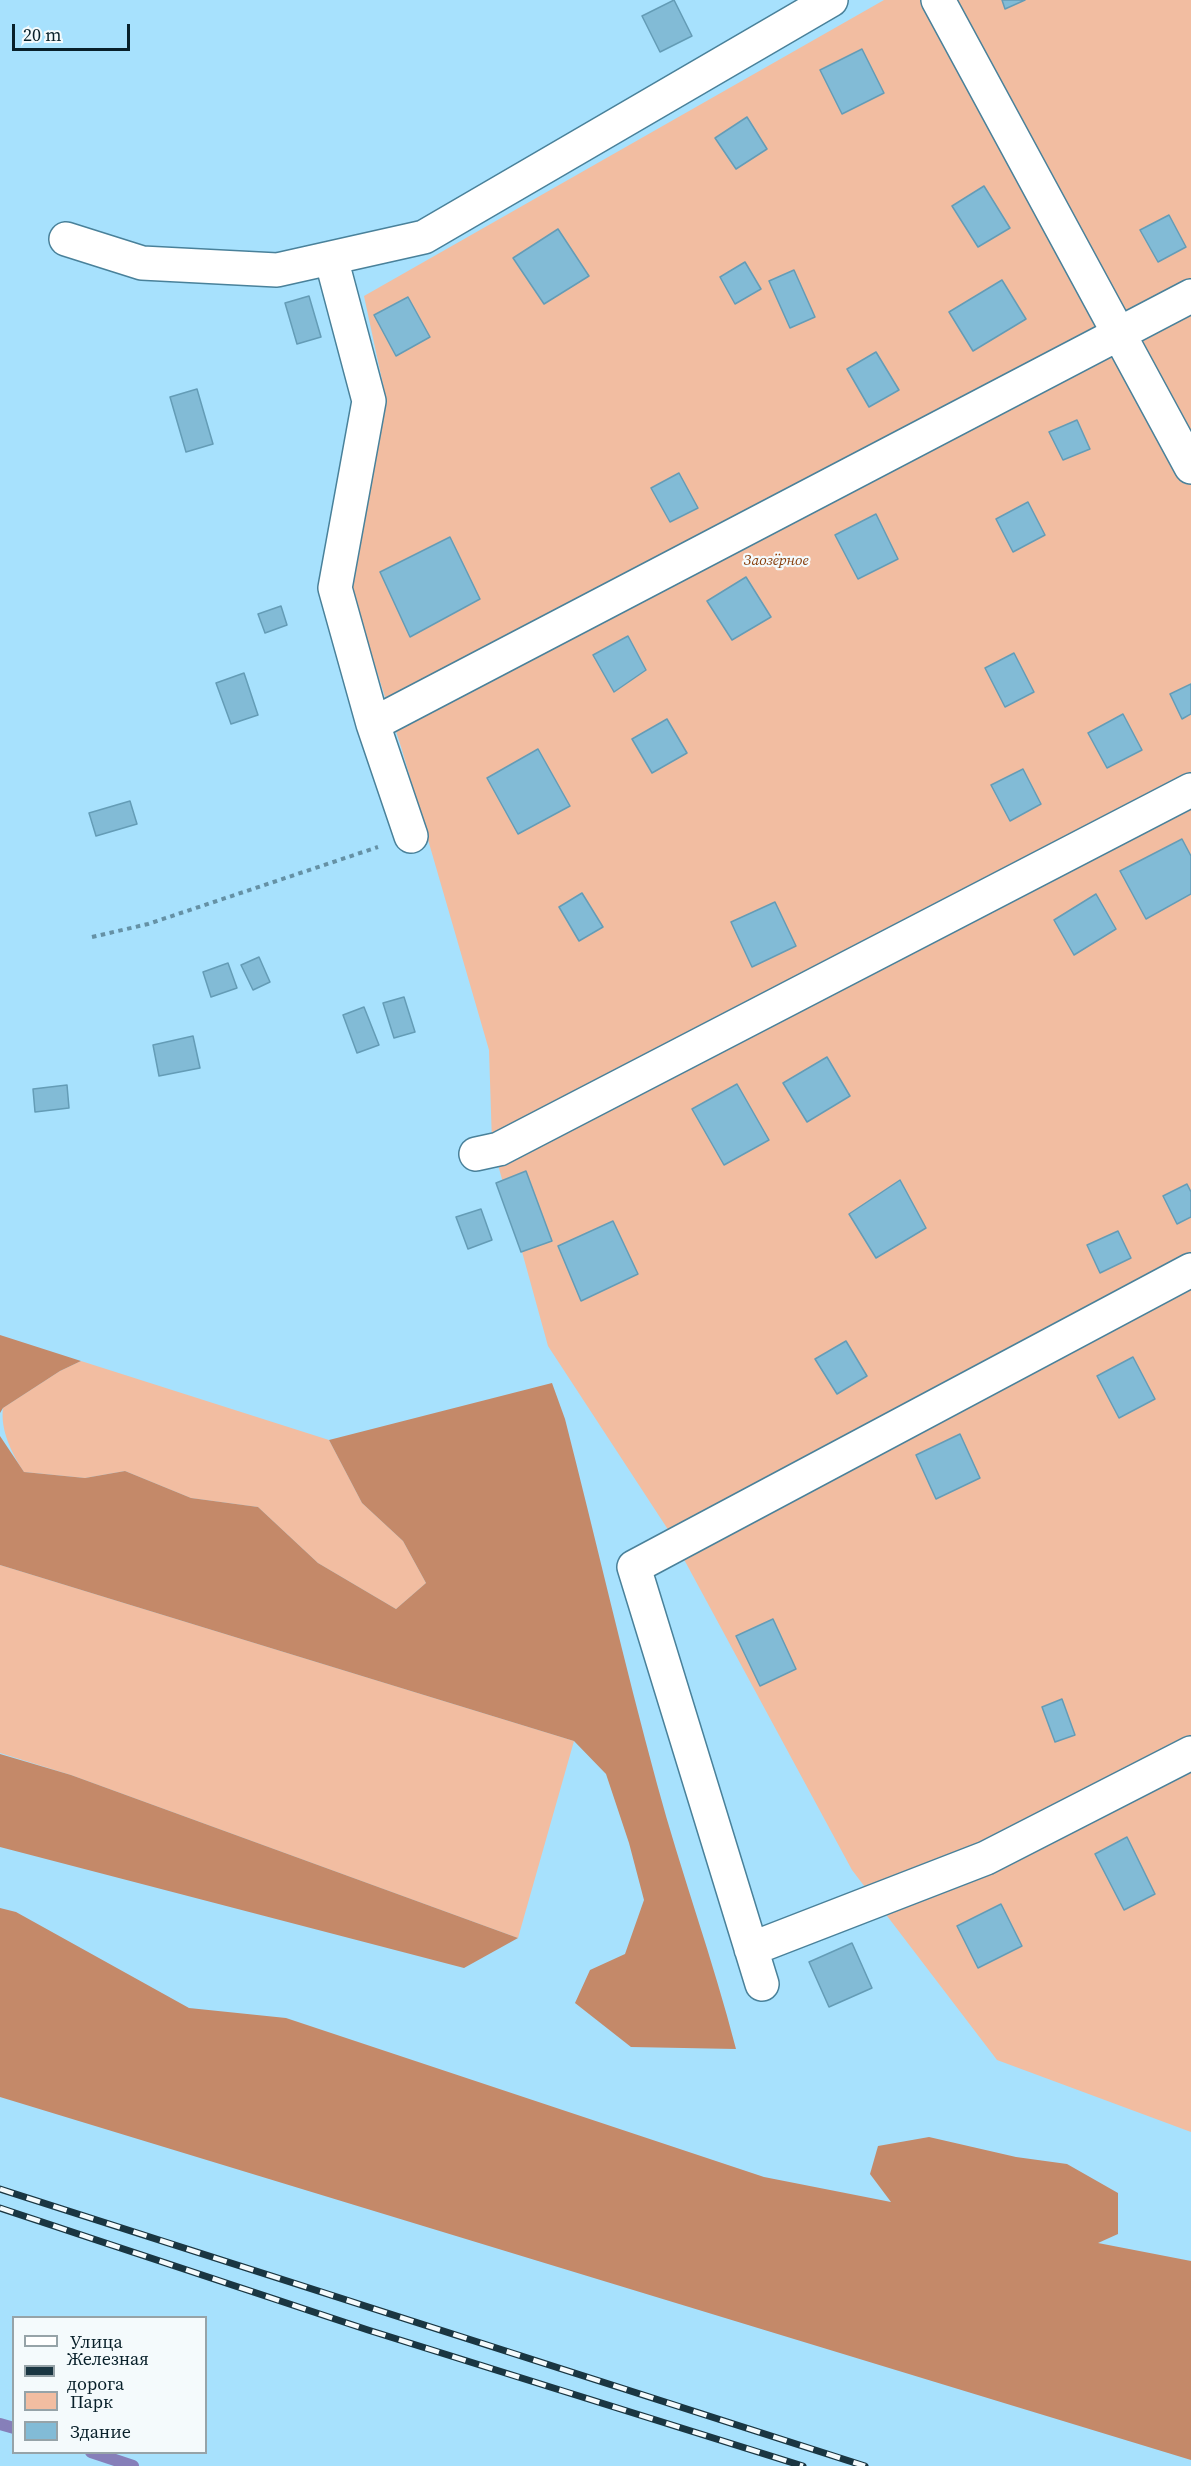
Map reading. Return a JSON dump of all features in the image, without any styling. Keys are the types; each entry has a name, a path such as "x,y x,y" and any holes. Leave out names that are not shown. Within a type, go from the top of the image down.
{"street":[{"path":"66,239 142,263 277,270 424,237 831,0"},
{"path":"938,0 1191,466"},
{"path":"331,258 369,401 335,588 373,724 411,836"},
{"path":"373,724 1191,296"},
{"path":"476,1154 510,1144 1191,790"},
{"path":"762,1984 634,1567 1191,1270"},
{"path":"751,1949 986,1858 1191,1752"}],"path":[{"path":"92,937 148,924 411,836"}],"green space":[{"name":"Заозёрное","path":"884,0 1191,0 1191,2132 997,2060 852,1870 667,1528 548,1346 492,1143 489,1050 402,750 351,591 385,394 364,296"},
{"path":"81,1361 329,1440 362,1503 403,1541 426,1583 396,1609 318,1563 258,1507 191,1498 125,1471 85,1478 24,1472 8,1442 3,1425 3,1408 60,1371"},
{"path":"0,1565 574,1741 518,1938 71,1775 0,1753"}],"shaded area":[{"path":"0,1335 81,1361 60,1371 3,1408 0,1413"},
{"path":"552,1383 565,1419 657,1784 736,2049 631,2047 575,2003 590,1970 625,1954 644,1900 629,1843 606,1774 574,1741 0,1565 0,1436 24,1472 85,1478 125,1471 191,1498 258,1507 318,1563 396,1609 426,1583 403,1541 362,1503 329,1440"},
{"path":"0,1754 71,1775 518,1938 464,1968 0,1847"},
{"path":"0,1908 16,1912 189,2008 286,2018 764,2177 891,2202 870,2174 878,2146 929,2137 1016,2157 1067,2164 1118,2193 1118,2234 1098,2243 1191,2261 1191,2460 0,2097"}],"building":[{"path":"674,0 692,36 660,52 642,16"},
{"path":"1002,0 1025,0 1005,9"},
{"path":"862,49 884,93 842,114 820,70"},
{"path":"747,117 767,149 736,169 715,138"},
{"path":"984,186 1010,228 978,247 952,206"},
{"path":"1169,215 1186,247 1158,262 1140,230"},
{"path":"558,229 589,276 544,304 513,258"},
{"path":"745,262 761,289 735,304 720,277"},
{"path":"794,270 815,317 790,328 769,281"},
{"path":"1002,280 1026,319 973,351 949,312"},
{"path":"309,296 321,337 297,344 285,303"},
{"path":"408,297 430,337 396,356 374,315"},
{"path":"876,352 899,390 869,407 847,369"},
{"path":"197,389 213,444 186,452 170,397"},
{"path":"1077,420 1090,449 1063,460 1049,432"},
{"path":"679,473 698,508 670,522 651,488"},
{"path":"1028,502 1045,535 1013,552 996,519"},
{"path":"876,514 898,559 858,579 835,535"},
{"path":"450,537 480,599 410,637 380,572"},
{"path":"746,577 771,617 732,640 707,601"},
{"path":"281,606 287,625 265,633 258,614"},
{"path":"628,636 646,670 614,692 593,655"},
{"path":"1014,653 1034,692 1005,707 985,668"},
{"path":"244,673 258,715 231,724 216,683"},
{"path":"1191,684 1191,714 1182,719 1170,694"},
{"path":"1123,714 1142,750 1107,768 1088,733"},
{"path":"667,719 687,753 652,773 632,739"},
{"path":"538,749 570,806 518,834 487,778"},
{"path":"1023,769 1041,804 1010,821 991,785"},
{"path":"130,801 137,824 96,836 89,813"},
{"path":"1182,839 1191,856 1191,894 1146,919 1120,871"},
{"path":"582,893 603,927 579,941 559,907"},
{"path":"1096,894 1116,929 1074,955 1054,920"},
{"path":"775,902 796,946 752,967 731,922"},
{"path":"259,957 270,982 253,990 241,965"},
{"path":"228,963 237,988 211,997 203,972"},
{"path":"404,997 415,1032 394,1038 383,1003"},
{"path":"364,1007 379,1045 357,1053 343,1015"},
{"path":"193,1036 200,1068 159,1076 153,1045"},
{"path":"827,1057 850,1096 807,1122 783,1083"},
{"path":"737,1084 769,1140 724,1165 692,1109"},
{"path":"67,1085 69,1108 35,1112 33,1089"},
{"path":"526,1171 552,1241 521,1252 496,1183"},
{"path":"900,1180 926,1228 876,1258 849,1214"},
{"path":"1187,1184 1191,1192 1191,1217 1177,1224 1163,1196"},
{"path":"481,1209 492,1240 468,1249 456,1217"},
{"path":"613,1221 638,1274 581,1301 558,1246"},
{"path":"1118,1231 1131,1258 1100,1273 1087,1245"},
{"path":"846,1341 867,1376 837,1394 815,1359"},
{"path":"1133,1357 1155,1399 1119,1418 1097,1376"},
{"path":"960,1434 980,1478 936,1499 916,1455"},
{"path":"773,1619 796,1669 760,1686 736,1636"},
{"path":"1062,1699 1075,1735 1055,1742 1042,1707"},
{"path":"1127,1837 1155,1894 1124,1910 1095,1854"},
{"path":"1001,1904 1022,1946 978,1968 957,1926"},
{"path":"852,1943 872,1988 829,2007 809,1962"}],"waterway":[{"path":"0,2424 12,2427"},
{"path":"97,2454 133,2466"}],"railway":[{"path":"0,2189 865,2466"},
{"path":"0,2208 368,2330 803,2466"}]}
